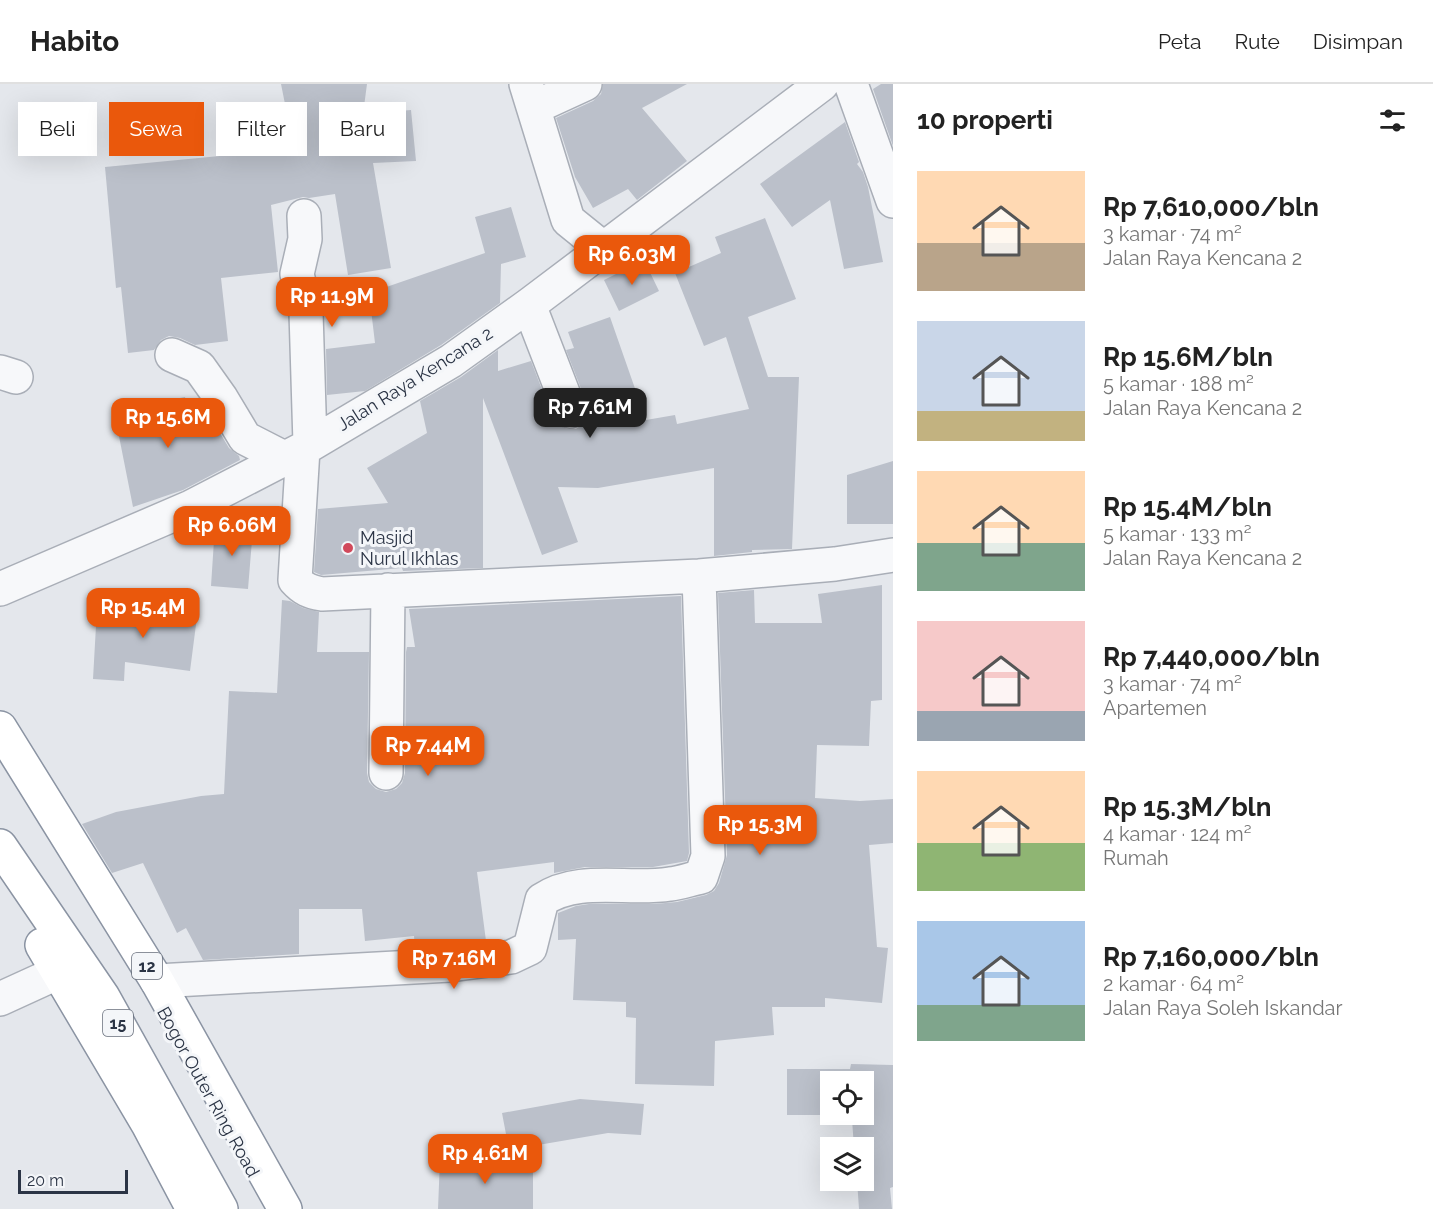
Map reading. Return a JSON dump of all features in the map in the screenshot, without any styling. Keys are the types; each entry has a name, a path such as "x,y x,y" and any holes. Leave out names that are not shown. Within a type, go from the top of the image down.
{"highway":[{"name":"12","path":"0,728 157,981 285,1209"},
{"name":"Bogor Outer Ring Road","path":"0,769 151,988 272,1209"},
{"name":"15","path":"0,846 103,997 221,1209"},
{"path":"0,880 59,972 148,1124 193,1209"}],"street":[{"path":"585,84 531,95 568,220 604,249"},
{"name":"Jalan Raya Kencana 2","path":"0,589 191,507 299,450 451,361 822,84"},
{"path":"851,84 893,201"},
{"path":"304,216 305,239 297,274 306,312 295,580 301,587 310,592 322,594 699,576 835,564 893,555"},
{"path":"529,305 570,411"},
{"path":"172,355 199,368 221,398 245,438 299,450"},
{"path":"157,981 450,965 511,957 530,948 542,900 554,892 592,885 669,885 701,877 708,856 699,576"},
{"path":"386,773 388,590"},
{"path":"0,999 59,972"}],"building":[{"path":"281,84 367,84 365,102 319,102 319,156 406,156 406,110 411,110 416,161 373,163 391,268 348,275 335,194 303,197 271,205 278,272 221,278 228,341 195,345 169,336 161,340 154,350 128,353 121,287 116,288 105,167 220,156 307,156 307,102 285,102"},
{"path":"603,84 687,84 642,108 687,161 637,200 628,189 593,208 575,177 556,118 593,101 601,94"},
{"path":"881,84 893,84 893,146 873,89"},
{"path":"845,122 859,162 857,164 863,172 868,187 883,262 844,269 830,200 792,227 760,184"},
{"path":"511,207 526,257 501,264 500,303 441,345 365,391 327,395 326,349 375,343 369,293 485,253 475,217"},
{"path":"765,218 796,299 748,317 768,377 799,377 792,549 752,550 752,552 714,556 714,468 598,488 558,487 578,542 542,555 483,398 483,568 403,571 402,568 321,575 314,572 318,509 388,503 367,468 427,433 420,401 461,377 498,350 498,371 531,361 553,418 558,425 567,429 576,429 584,423 589,413 566,350 574,348 568,332 610,317 646,420 675,415 677,424 749,409 726,337 704,346 675,273 721,253 715,237"},
{"path":"644,260 659,291 619,311 604,280"},
{"path":"185,397 191,426 211,418 229,448 239,456 240,460 183,490 133,507 114,411"},
{"path":"893,461 893,524 847,524 847,475"},
{"path":"215,525 253,528 248,589 211,586"},
{"path":"882,585 882,700 871,701 869,746 817,745 815,798 860,801 893,799 893,843 869,845 877,947 888,948 882,1003 825,998 825,1007 772,1007 774,1035 715,1041 714,1086 635,1084 636,1018 626,1017 626,1002 573,1000 576,939 558,940 558,913 589,904 677,902 706,895 714,891 719,883 727,855 718,593 754,590 755,623 822,623 818,594"},
{"path":"681,596 689,853 687,861 653,867 585,867 554,873 554,862 477,872 486,941 415,948 414,936 365,941 362,909 299,909 299,954 203,960 186,928 177,933 143,863 112,873 82,824 116,812 201,796 224,794 229,691 277,693 282,600 319,612 317,652 369,652 367,773 369,782 376,789 386,792 396,789 402,783 405,773 406,652 407,647 415,647 409,609"},
{"path":"150,603 198,609 190,671 125,662 124,681 93,679 97,608 149,610"},
{"path":"851,1064 893,1065 893,1187 890,1188 892,1209 859,1209 858,1191 874,1191 874,1137 853,1137 852,1125 874,1125 874,1071 820,1071 820,1115 787,1115 787,1069 850,1069"},
{"path":"580,1099 644,1104 641,1135 608,1133 509,1150 502,1113"},
{"path":"440,1159 533,1163 533,1209 438,1209"}],"place":[{"name":"Masjid Nurul Ikhlas","path":"348,548"}]}
